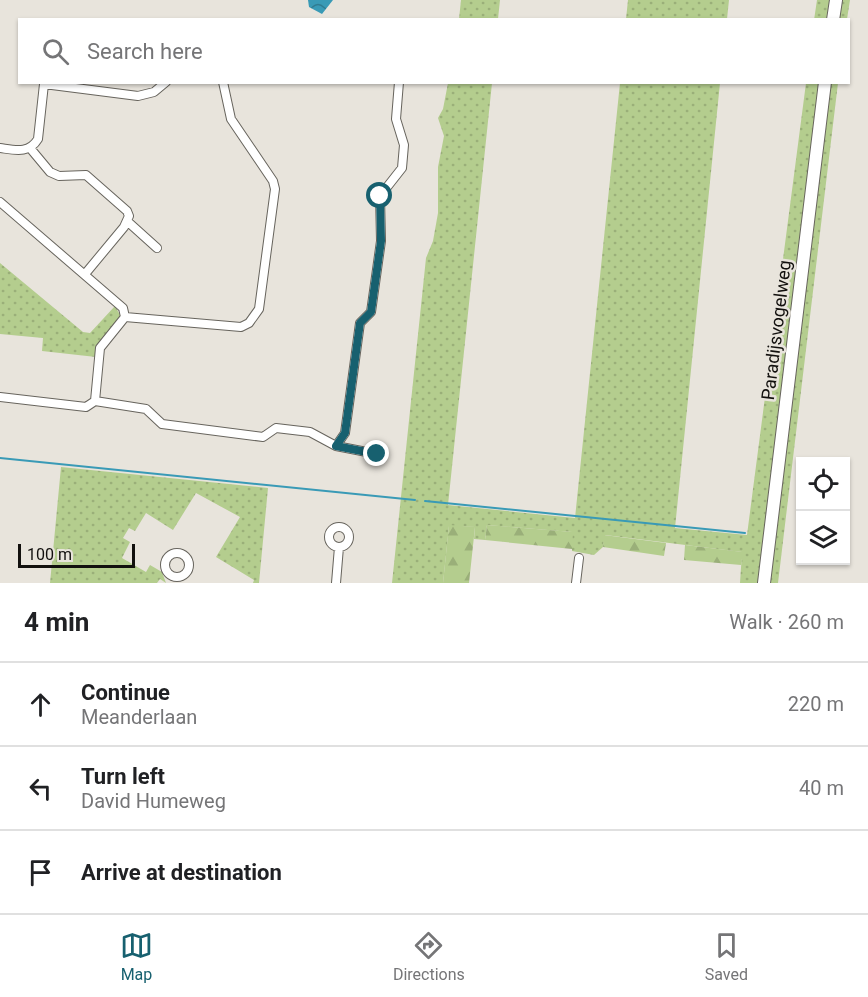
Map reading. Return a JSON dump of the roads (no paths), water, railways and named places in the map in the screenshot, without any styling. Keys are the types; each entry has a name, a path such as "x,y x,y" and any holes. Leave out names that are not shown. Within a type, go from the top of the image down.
{"street":[{"path":"833,18 836,0"},
{"path":"0,148 30,148 38,139 44,84"},
{"path":"51,84 138,96 154,92 164,84"},
{"path":"125,316 241,327 249,323 260,309 275,189 273,181 231,119 223,84"},
{"path":"336,446 345,433 360,323 371,312 381,241 380,196 402,168 404,145 396,119 399,84"},
{"name":"Paradijsvogelweg","path":"764,583 825,84"},
{"path":"30,148 50,172 59,176 86,175 123,205 129,216 85,274"},
{"path":"0,202 123,308 125,316"},
{"path":"127,221 157,248"},
{"path":"95,401 100,348 125,316"},
{"path":"0,397 86,407 95,401 146,408 162,424 263,437 276,429 310,432 336,446 377,454"},
{"path":"336,583 339,547"},
{"path":"576,583 579,558"}],"water":[{"path":"308,0 333,0 322,14 309,7"}],"waterway":[{"path":"0,458 415,500"},
{"path":"425,501 745,533"}]}
